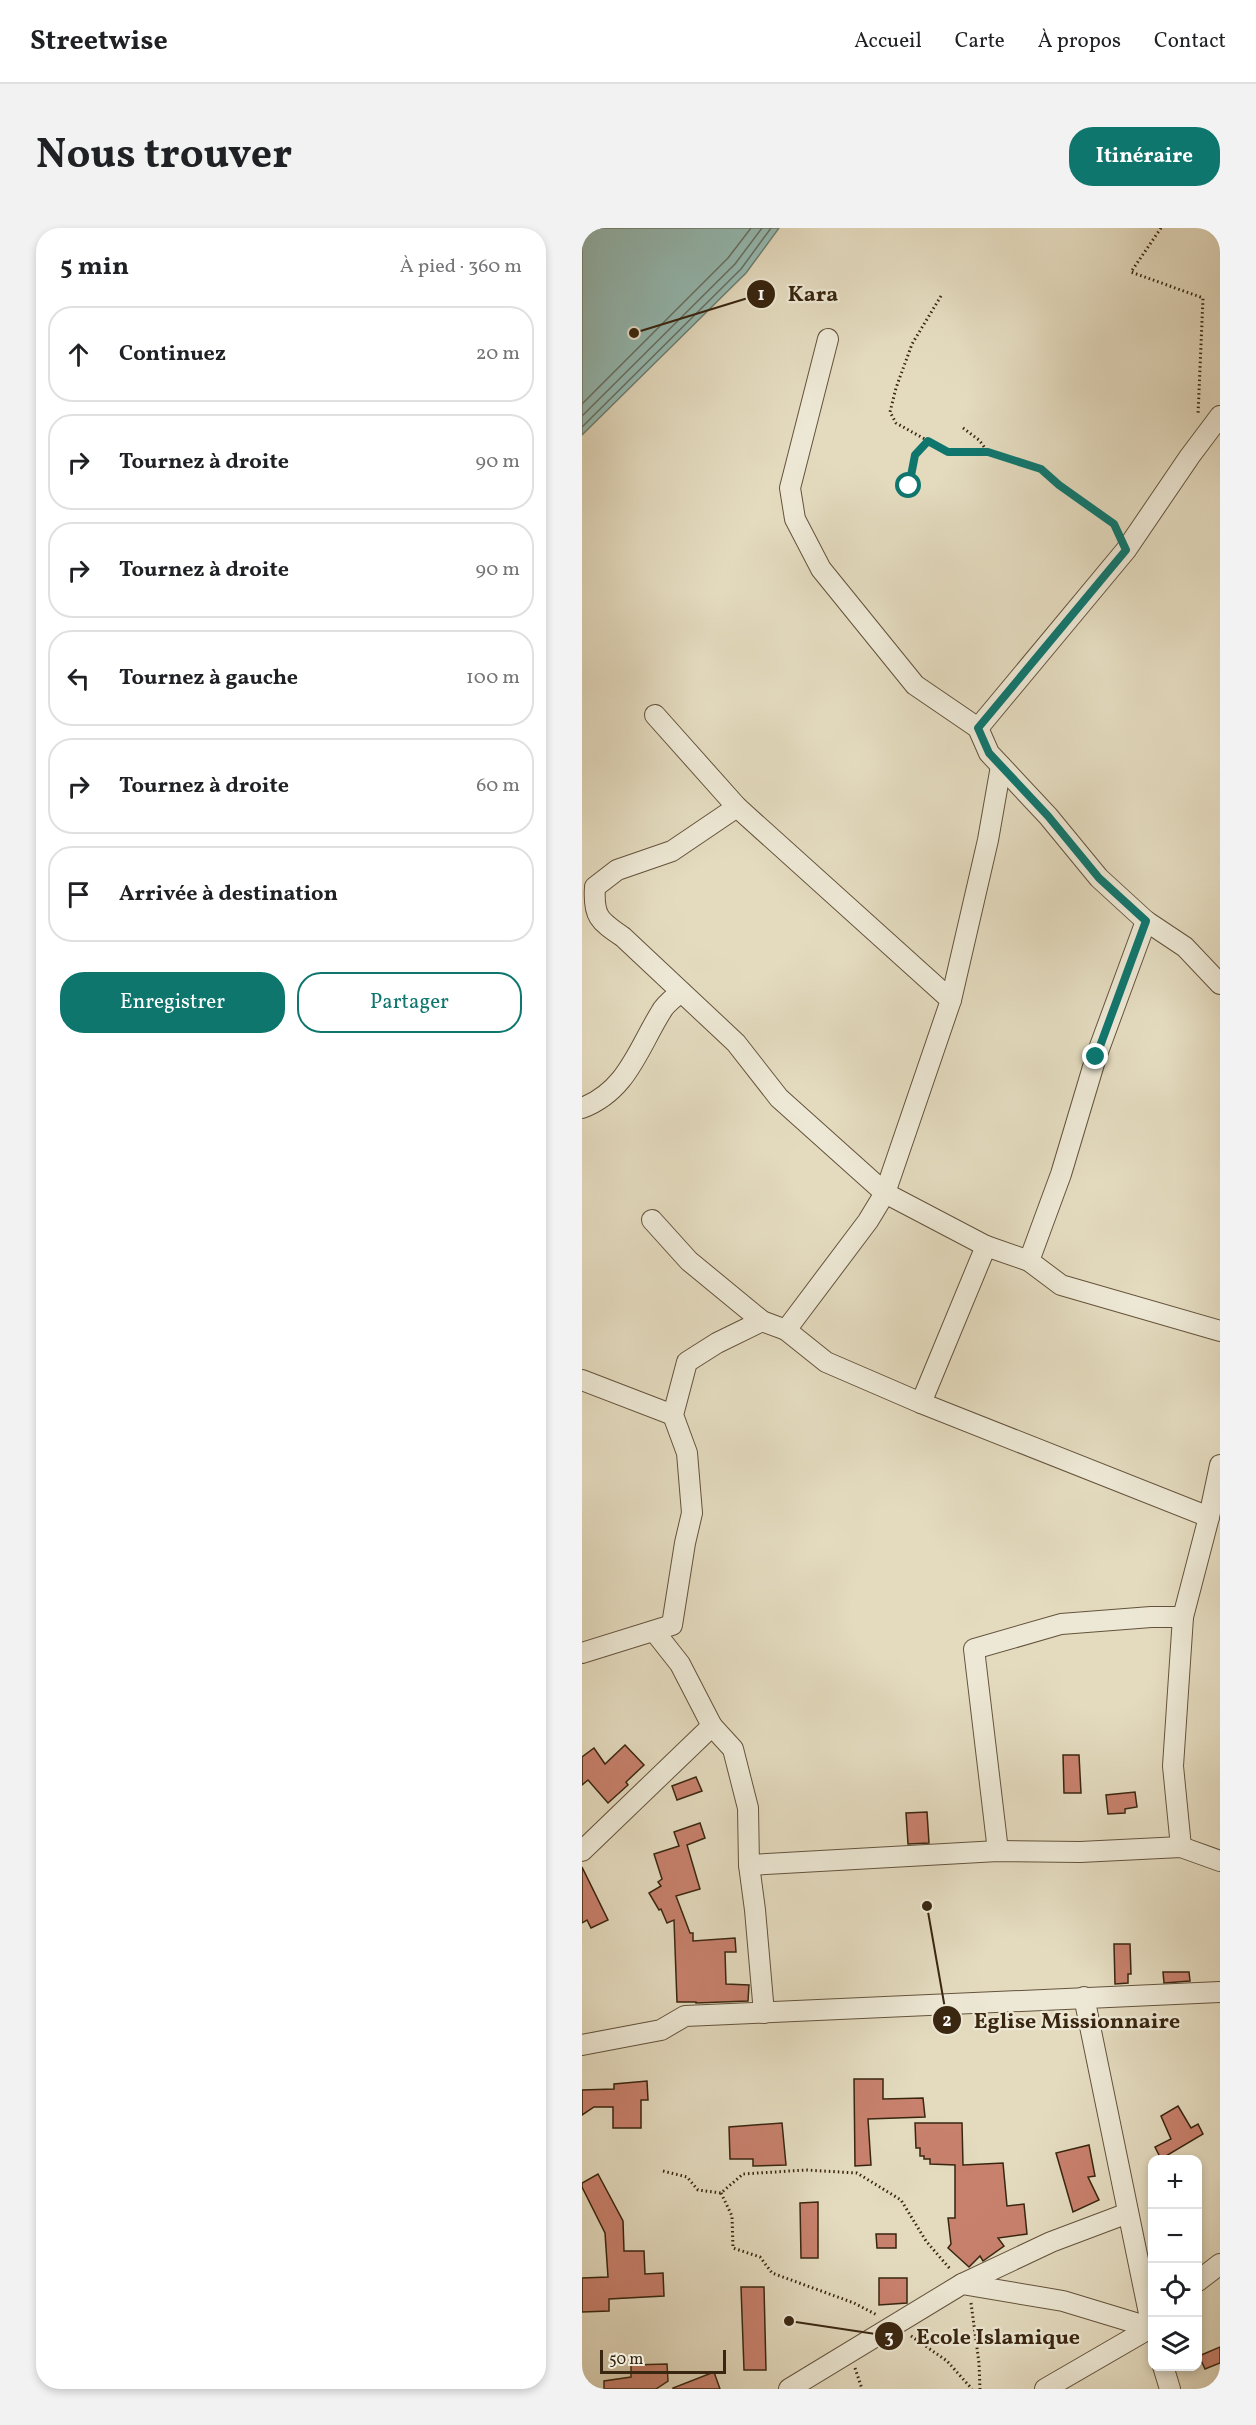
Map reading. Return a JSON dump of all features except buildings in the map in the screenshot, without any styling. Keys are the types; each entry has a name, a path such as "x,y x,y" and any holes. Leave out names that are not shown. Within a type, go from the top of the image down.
{"street":[{"path":"828,339 803,429 790,488 795,519 821,570 915,685 978,728 989,753 1048,816 1099,878 1146,921 1185,947 1220,984"},
{"path":"978,728 1126,550 1220,416"},
{"path":"655,715 737,807 951,1000"},
{"path":"786,1330 868,1221 885,1193 951,1000 988,840 1001,765"},
{"path":"737,807 672,851 617,870 595,886 594,905 601,923 622,937 736,1043 779,1098 885,1193 986,1246 1029,1261 1061,1284 1220,1331"},
{"path":"1029,1261 1061,1174 1096,1057 1146,921"},
{"path":"582,1108 595,1103 616,1087 631,1068 662,1010 681,992"},
{"path":"652,1220 689,1261 762,1321 786,1330 826,1362 921,1403 1209,1517"},
{"path":"921,1403 986,1246"},
{"path":"582,1653 672,1625 692,1513 687,1453 673,1415 687,1362 717,1343 762,1321"},
{"path":"582,1380 673,1415"},
{"path":"1181,1847 1173,1766 1186,1604 1220,1465"},
{"path":"998,1851 974,1649 1061,1624 1151,1617 1186,1604"},
{"path":"654,1630 680,1664 712,1726 733,1749 748,1808 749,1865 764,2013"},
{"path":"582,1851 712,1726"},
{"path":"749,1865 998,1851 1080,1852 1181,1847 1220,1861"},
{"path":"582,2045 661,2030 685,2016 1220,1992"},
{"path":"1084,1997 1150,2317"},
{"path":"789,2389 962,2283 1051,2242 1128,2212"},
{"path":"1202,2277 1220,2264"},
{"path":"962,2283 1063,2301 1148,2328"},
{"path":"1045,2389 1148,2331"},
{"path":"1164,2371 1170,2389"}],"path":[{"path":"1161,228 1131,272 1203,297 1196,425"},
{"path":"941,296 912,344 896,388 890,412 896,423 948,452 988,452 1041,469 1059,485 1114,524 1126,550"},
{"path":"963,428 979,440 988,452"},
{"path":"909,486 915,455 928,441"},
{"path":"663,2171 687,2177 698,2190 721,2193 743,2174 806,2170 857,2173 901,2200 926,2241 968,2289 974,2318 980,2389"},
{"path":"721,2193 732,2216 733,2248 760,2257 772,2273 854,2302 894,2325 947,2361 972,2389"}],"water":[{"path":"582,228 779,228 746,273 582,435"}],"place":[{"name":"Kara","path":"634,333"},
{"name":"Eglise Missionnaire","path":"927,1906"},
{"name":"Ecole Islamique","path":"789,2321"}],"route":[{"path":"909,486 915,455 928,441 948,452 988,452 1019,461 1041,469 1059,485 1114,524 1126,550 978,728 989,753 1048,816 1099,878 1146,921 1096,1057"}]}
